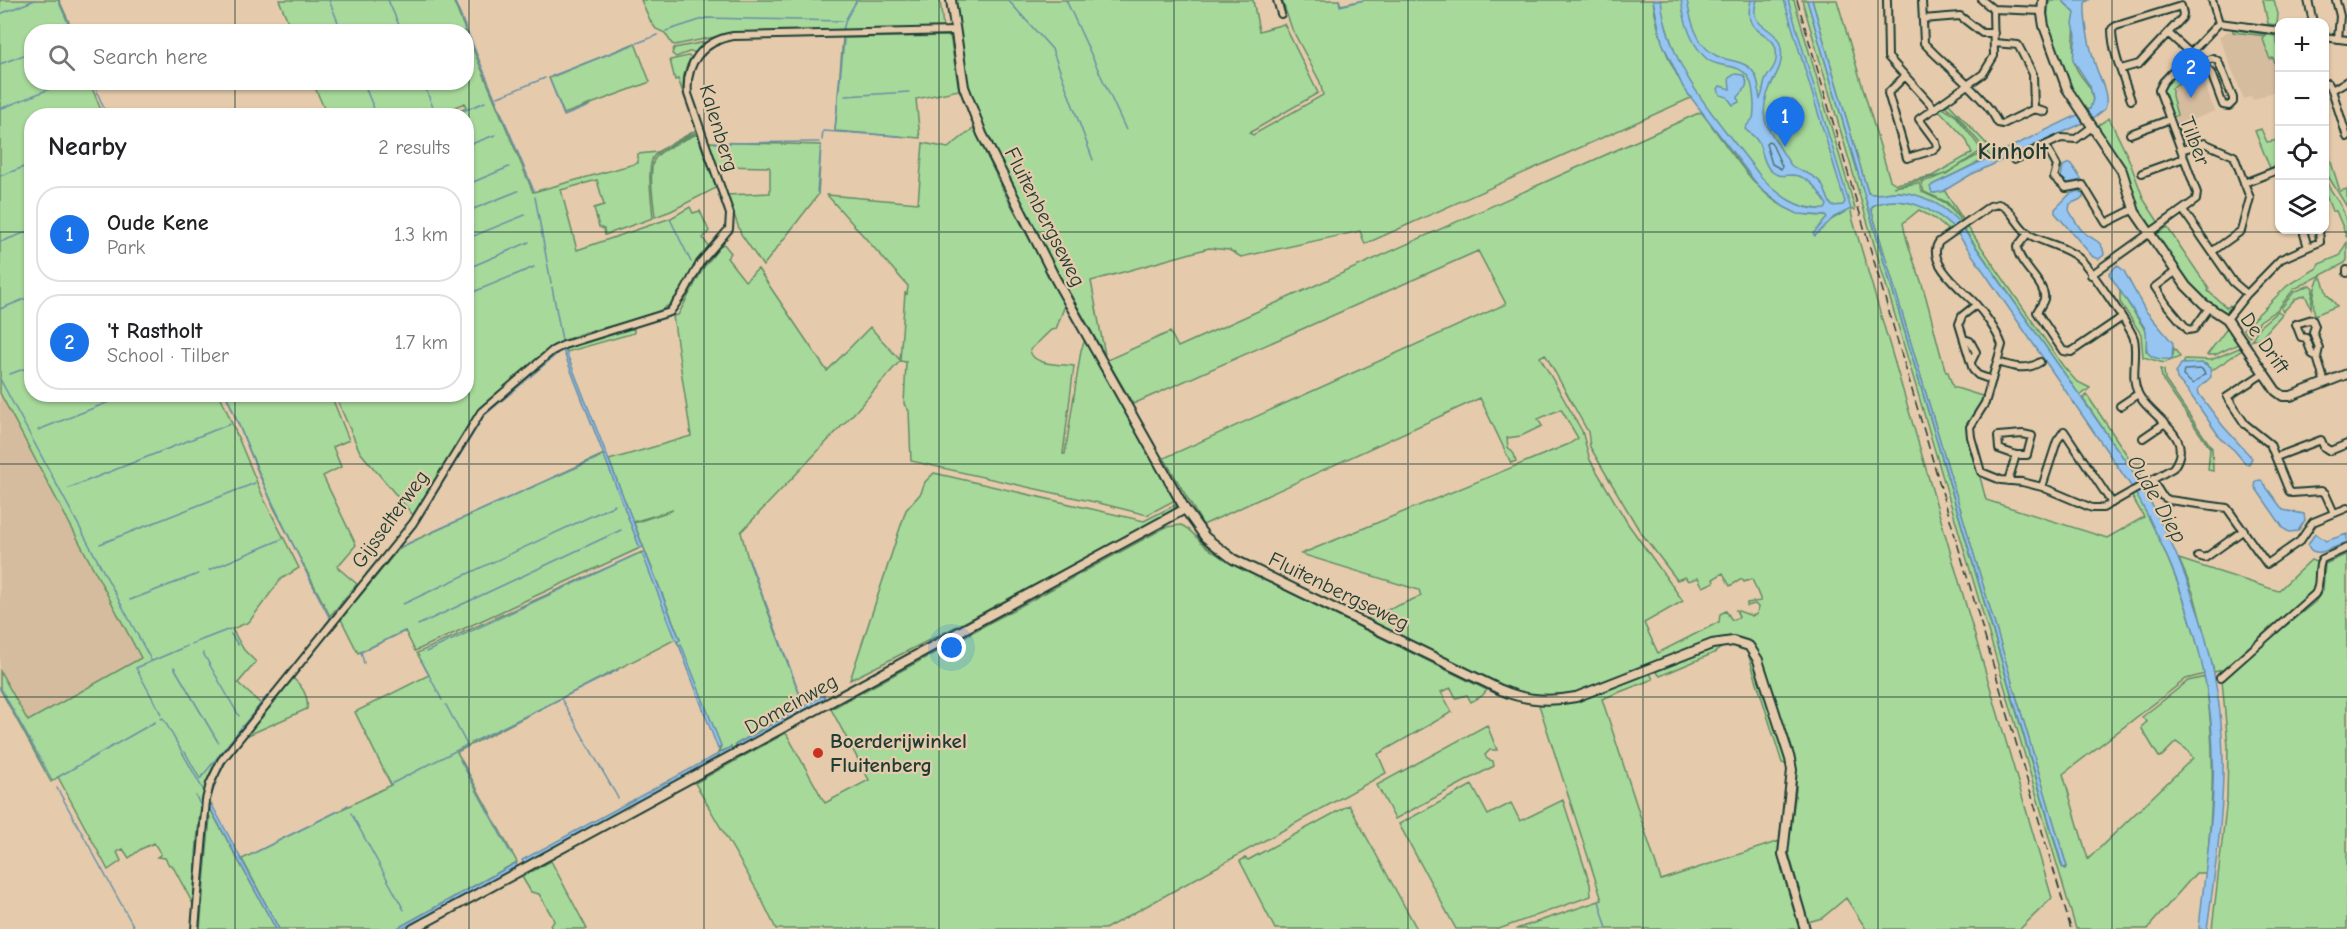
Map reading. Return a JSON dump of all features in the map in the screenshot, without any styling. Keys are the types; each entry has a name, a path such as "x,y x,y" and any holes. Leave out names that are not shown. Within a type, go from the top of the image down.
{"street":[{"name":"Fluitenbergseweg","path":"951,0 966,93 982,134 1056,280 1185,509 1211,544 1233,559 1515,696 1534,700 1554,701 1576,697 1712,644 1733,641 1749,646 1758,660 1790,759 1792,770 1783,854 1805,929"},
{"path":"1277,0 1281,14"},
{"path":"1887,0 1887,54 1891,62 1935,109"},
{"path":"1982,0 1993,9 2042,11"},
{"name":"De Drift","path":"2043,0 2044,26 2067,89 2122,171 2134,209 2149,234 2186,286 2209,308 2227,319 2276,391 2283,396 2291,396 2347,374"},
{"path":"2212,0 2219,23 2275,30"},
{"path":"2308,0 2313,18"},
{"path":"2336,0 2340,16 2338,39"},
{"path":"1922,1 1924,43 1989,108 2001,124 2034,109 2044,112"},
{"path":"2121,69 2139,64 2168,33 2182,17 2180,3 2112,29 2121,69 2131,100"},
{"path":"1905,76 1888,93 1908,158 1937,147 1920,119 1980,78 1989,65 1994,56 1993,9"},
{"path":"1923,19 1960,16 1982,33 1994,33"},
{"name":"Tilber","path":"2091,274 2194,202 2197,195 2159,90 2163,82 2219,23"},
{"name":"Kalenberg","path":"730,223 730,214 688,94 687,82 690,68 696,57 707,46 734,36 955,31"},
{"path":"2168,33 2200,63"},
{"path":"2329,38 2347,40"},
{"path":"1994,43 2016,44 2020,47 2033,74 2034,109"},
{"name":"Tilber","path":"2213,58 2218,61 2233,98 2232,104 2223,105 2211,73 2200,63 2213,58"},
{"path":"2332,90 2347,81"},
{"path":"2329,85 2347,137"},
{"path":"2130,134 2168,120"},
{"path":"2014,160 2061,138 2076,139 2092,127"},
{"path":"2181,150 2204,143 2234,156 2250,198 2241,231 2212,251"},
{"path":"2046,146 2057,166 2054,177 2066,188 2084,185 2106,224 2134,209"},
{"path":"2142,173 2184,158"},
{"path":"2244,183 2275,171"},
{"path":"2000,204 2009,210 2018,225 2028,233 2065,249 2081,260 2134,338 2134,382 2142,402 2165,423 2179,442 2181,450 2179,460 2173,468 2103,508 2092,508 2042,487 1986,475 1979,468 1970,430 1974,418 1984,403 2002,349 2001,341 1976,305 1954,284 1936,257 1937,244 1990,206 2000,204"},
{"path":"2183,210 2233,282 2247,294"},
{"name":"Gijsselterweg","path":"195,929 206,800 220,761 412,523 481,412 552,351 670,312 685,291 700,263 729,229 730,223"},
{"path":"2028,233 2017,247 2017,254 2043,290 2044,300 2037,312 2063,351 2071,352 2121,318"},
{"path":"2306,234 2308,247"},
{"path":"2227,319 2247,294 2281,259 2320,242 2319,234"},
{"path":"2175,272 2155,287 2188,330 2194,329 2209,308"},
{"path":"1976,305 1959,320 1964,339 1970,341 1976,352 1971,362 1973,370 1978,375 1992,380"},
{"path":"2317,357 2313,354 2306,338 2301,337 2296,324 2312,319 2315,326 2313,332 2319,348 2317,357 2325,384"},
{"path":"1998,362 2014,368 2033,367 2040,362"},
{"path":"2264,373 2227,397 2245,424 2270,444 2289,491 2292,493 2321,491 2325,493 2334,513"},
{"path":"2120,406 2138,394"},
{"path":"2143,438 2165,423"},
{"path":"2042,487 2057,441 2064,431 2112,503"},
{"path":"2023,434 2032,436 2027,455 2016,455 1999,449 1998,436 2023,434"},
{"path":"2276,457 2321,440 2324,447 2330,451 2347,444"},
{"path":"2008,481 2016,455"},
{"path":"2152,480 2166,499 2227,508 2268,564 2297,543 2313,522 2347,508"},
{"name":"Domeinweg","path":"413,929 1185,509"},
{"path":"2198,556 2205,558 2244,530"},
{"path":"2220,678 2315,594 2319,588 2321,561 2347,549"}],"shaded area":[{"path":"2228,31 2267,36 2263,40 2270,59 2273,58 2275,64 2275,91 2253,100 2251,96 2244,99 2219,37"},
{"path":"2197,72 2201,76 2215,111 2179,125 2175,116 2177,115 2172,88 2184,77"},
{"path":"0,393 141,658 28,721 0,671"}],"green space":[{"path":"0,0 59,0 70,24 24,24 24,90 93,90 100,108 24,108 24,402 223,402 264,499 299,568 281,579 249,622 232,629 244,650 256,662 238,683 261,704 221,754 206,783 200,817 193,904 172,865 169,865 165,858 157,857 161,854 154,843 129,858 123,849 117,852 121,861 108,870 58,777 51,782 0,689 0,671 28,721 141,658 0,393"},
{"path":"279,0 453,0 463,24 289,24"},
{"path":"641,0 940,0 943,27 941,29 729,34 675,45 665,33 656,29"},
{"path":"953,0 1253,0 1259,31 1284,24 1318,93 1249,133 1253,135 1323,95 1320,82 1292,29 1282,0 1339,0 1341,5 1364,0 1653,0 1666,51 1691,98 1365,244 1360,231 1241,257 1229,250 1209,248 1091,281 1105,355 1026,216 988,141 968,92"},
{"path":"1660,0 1794,0 1854,205 1855,210 1851,210 1852,217 2052,898 2020,929 1866,929 1846,898 1822,918 1808,922 1788,850 1796,789 1795,768 1764,665 1752,644 1742,638 1718,639 1577,694 1544,698 1515,693 1363,620 1421,596 1419,590 1301,554 1569,444 1578,438 1561,409 1538,419 1542,426 1521,436 1507,438 1508,447 1516,461 1511,463 1480,398 1203,525 1164,458 1506,304 1478,251 1133,404 1107,360 1170,332 1178,347 1701,112 1751,178 1773,200 1800,213 1826,216 1827,218 1815,235 1829,221 1843,213 1780,203 1688,90 1661,13","holes":["1545,354 1588,432 1590,447 1639,530 1677,580 1685,577 1688,581 1698,578 1703,587 1714,582 1713,579 1723,573 1730,586 1742,579 1744,582 1752,579 1761,601 1747,603 1747,606 1755,604 1758,607 1757,614 1752,616 1736,610 1739,617 1732,620 1726,611 1720,614 1719,622 1658,653 1644,623 1683,601 1628,524 1590,460 1582,431 1540,357"]},
{"path":"1802,0 1807,0 2062,867 2066,869 1871,209 1874,205 1895,201 1917,204 1938,214 1954,228 1949,228 1949,231 1935,219 1919,210 1903,223 1908,245 1925,292 1942,361 1953,387 1985,397 1971,418 1968,431 1986,500 2107,538 2144,517 2131,495 2135,492 2158,536 2177,580 2205,674 2186,679 2063,774 2088,859 2193,758 2176,742 2159,757 2142,729 2147,722 2142,717 2188,681 2205,677 2212,751 2206,873 2196,873 2147,929 2076,929"},
{"path":"1812,0 1837,0 1890,180 1896,184 1932,176 1972,153 1966,139 1938,109 1941,107 1956,116 1982,150 1946,174 1893,187 1919,183 1922,192 1946,203 1962,222 1960,224 1940,206 1923,198 1896,192 1868,193"},
{"path":"2050,0 2062,0 2075,13 2073,53 2075,65 2090,88 2093,99 2092,107 2086,111 2069,87 2056,56 2049,32"},
{"path":"2263,0 2274,0 2278,18 2275,18 2275,25 2268,24"},
{"path":"2233,29 2275,36 2275,64 2273,58 2269,57 2263,39 2266,36 2233,32"},
{"path":"950,36 959,90 916,99 920,138 835,131 843,38"},
{"path":"711,41 696,52 676,57 672,54 674,48"},
{"path":"635,43 650,82 564,114 549,78"},
{"path":"474,51 533,192 638,163 638,154 657,152 696,130 697,132 668,146 654,156 650,168 653,218 605,235 604,229 599,227 594,208 604,205 597,180 561,190 577,250 671,218 690,207 693,213 700,211 709,231 703,238 709,247 677,296 662,310 648,316 583,333 554,345 480,407 413,515 360,452 338,402 474,402 474,108 466,108 465,103 452,108 324,108 316,90 474,90"},
{"path":"691,57 684,78 685,98 678,79 675,80 670,60"},
{"path":"2187,62 2191,65 2193,74 2184,77 2172,88 2177,115 2172,118 2163,93 2164,88"},
{"path":"1949,104 1996,154 1990,156 1957,115 1945,106"},
{"path":"2109,118 2128,157 2144,200 2159,223 2153,227 2149,226 2140,214 2132,194 2095,127"},
{"path":"974,128 1003,190 1065,305 1056,329 1051,330 1030,350 1032,355 1041,362 1074,366 1063,454 1065,454 1081,350 1085,340 1175,500 1147,515 911,461 909,411 904,404 906,362 900,361 741,532 748,559 804,706 736,744 737,748 733,750 731,747 718,753 721,746 681,645 677,642 680,639 634,523 673,510 633,522 609,460 691,436 673,316 678,315 704,267 723,243 731,253 727,258 745,281 758,269 827,371 870,327 900,360 905,293 907,294 908,286 827,195 918,203 923,143 948,148"},
{"path":"2261,129 2267,142 2275,141 2275,166 2270,168 2255,131"},
{"path":"697,134 716,188 655,217 651,177 653,162 664,150"},
{"path":"708,142 821,145 818,195 763,266 741,234 727,195 770,193 770,169 769,167 717,166"},
{"path":"1981,154 1987,158 1932,185 1935,193 1944,190 1964,221 1947,202 1924,192 1921,182 1945,174"},
{"path":"2329,156 2340,191 2347,189 2347,207 2329,178"},
{"path":"2329,186 2343,211 2347,237 2336,211 2332,211 2329,203"},
{"path":"1967,226 2063,366 2076,381 2090,388 2080,396 1964,229"},
{"path":"2167,227 2209,289 2208,291 2227,308 2230,305 2233,308 2228,313 2223,313 2194,291 2156,239 2155,236"},
{"path":"2347,242 2345,263 2294,289 2278,309 2260,321 2249,337 2243,329 2287,286 2317,268 2319,264 2339,256"},
{"path":"2321,276 2327,294 2337,306 2315,315 2314,295 2316,284"},
{"path":"2310,285 2313,288 2311,308 2305,295 2295,299 2283,312 2281,308 2294,292"},
{"path":"2120,290 2147,333 2146,351 2173,356 2174,348 2180,357 2164,363 2143,357 2141,334 2120,302"},
{"path":"2278,311 2282,314 2263,336 2251,341 2259,327"},
{"path":"2228,327 2238,344 2215,355 2207,355"},
{"path":"634,328 634,333 567,352 565,349"},
{"path":"2239,348 2242,350 2211,371 2206,364 2183,364 2185,359 2211,360"},
{"path":"2160,369 2164,370 2165,380 2212,448 2213,471 2208,470 2210,448 2163,381"},
{"path":"2087,395 2137,470 2143,481 2140,483 2083,399"},
{"path":"229,402 334,402 349,440 333,447 341,467 323,476 356,545 337,567 357,584 330,616 274,508"},
{"path":"604,454 640,548 415,651 405,631 358,653 341,619 397,551 409,543"},
{"path":"934,473 1144,521 1177,504 1174,510 969,620 850,680 906,510"},
{"path":"1181,525 1211,550 1236,566 1487,690 1471,702 1467,695 1456,698 1451,688 1441,692 1452,712 1378,754 1386,773 1105,929 776,929 759,894 695,783 786,733 825,803 869,780 831,709 1166,527"},
{"path":"642,552 676,639 457,752 517,862 396,929 279,929 242,859 391,785 355,712 429,675 417,653"},
{"path":"2347,554 2347,929 2212,929 2227,798 2228,746 2222,680 2315,602 2323,590 2325,564"},
{"path":"2179,559 2278,591 2311,560 2318,563 2315,591 2228,666 2214,672 2194,595"},
{"path":"1728,643 1714,653 1660,676 1656,671"},
{"path":"1746,647 1755,658 1788,765 1782,763"},
{"path":"1650,673 1653,679 1602,699 1661,880 1779,841 1778,855 1799,929 1516,929 1602,900 1539,705 1582,697"},
{"path":"293,678 304,692 307,709 246,736"},
{"path":"1487,725 1497,750 1490,750 1485,755 1487,759 1493,761 1494,766 1395,819 1377,785"},
{"path":"1472,785 1488,815 1511,803 1520,821 1563,800 1590,884 1591,896 1499,929 1456,929 1399,824"},
{"path":"211,804 209,807 276,929 200,929 210,817 206,815 208,805"},
{"path":"1349,805 1417,929 1275,929 1240,861 1245,858 1248,860"},
{"path":"551,861 587,929 552,929 550,925 554,922 553,918 539,894 531,892 522,877"}],"water":[{"path":"1653,0 1661,0 1666,27 1675,51 1699,95 1761,177 1775,190 1798,204 1815,209 1825,209 1827,205 1818,190 1804,178 1777,175 1768,168 1757,140 1745,129 1754,115 1754,98 1748,76 1739,69 1713,63 1701,53 1689,32 1681,0 1687,0 1696,32 1710,52 1742,63 1751,69 1756,76 1760,99 1765,81 1776,60 1776,49 1773,42 1751,22 1749,13 1751,0 1757,0 1756,17 1778,40 1782,56 1766,97 1764,111 1766,123 1792,166 1820,182 1832,206 1843,205 1845,202 1784,0 1788,0 1851,209 1834,217 1815,236 1813,234 1827,218 1826,216 1798,214 1784,207 1761,189 1683,87 1662,42"},
{"path":"1807,0 1812,0 1868,193 1913,194 1937,204 1957,220 2134,473 2154,508 2187,580 2210,656 2218,695 2222,735 2221,814 2207,929 2199,929 2213,788 2210,710 2195,635 2169,562 2135,492 1953,227 1936,214 1906,202 1884,202 1874,205 1871,209 2067,867 2063,868"},
{"path":"2062,0 2089,0 2085,3 2086,26 2105,92 2105,109 2092,119 1970,175 1942,192 1932,193 1930,187 1934,184 2090,109 2093,99 2090,86 2073,60 2076,35 2073,24 2075,13"},
{"path":"1735,74 1743,75 1747,84 1738,97 1739,102 1733,105 1727,97 1720,95 1718,89 1720,86 1730,89 1729,78"},
{"path":"1783,98 1794,101 1800,111 1790,129 1778,123 1771,111 1776,102"},
{"path":"2069,163 2082,180 2068,183 2061,177 2063,166"},
{"path":"2078,191 2083,194 2083,198 2070,204 2069,210 2081,230 2102,247 2104,255 2099,259 2093,257 2055,213 2055,209 2070,194"},
{"path":"2117,265 2124,271 2145,310 2173,343 2172,359 2156,358 2148,353 2145,328 2109,274"},
{"path":"565,349 643,547 640,548 563,350"},
{"path":"2202,363 2210,368 2211,377 2198,389 2199,394 2223,426 2252,458 2249,464 2245,463 2221,439 2177,379 2176,373 2181,364"},
{"path":"2261,480 2283,510 2304,514 2305,520 2298,531 2289,532 2284,529 2255,487 2256,481"},
{"path":"2315,533 2326,541 2347,534 2347,542 2325,551 2315,552 2308,545"},
{"path":"645,552 680,640 677,642 642,553"},
{"path":"681,644 721,746 718,749 679,645"},
{"path":"824,695 825,700 737,748 735,745"},
{"path":"731,747 733,750 524,865 522,860"},
{"path":"212,805 279,929 276,929 209,806"},
{"path":"516,863 518,867 402,929 396,929"}],"waterway":[{"path":"0,14 35,0"},
{"path":"58,0 68,24"},
{"path":"329,0 339,24"},
{"path":"388,0 398,24"},
{"path":"454,0 464,24"},
{"path":"843,30 846,19 857,0"},
{"path":"1008,0 1052,49 1093,160"},
{"path":"1066,0 1126,130"},
{"path":"1339,0 1340,6 1364,0"},
{"path":"666,31 706,18 842,21"},
{"path":"552,76 658,35"},
{"path":"835,128 844,40"},
{"path":"474,48 534,191"},
{"path":"0,64 24,55"},
{"path":"498,97 545,78"},
{"path":"550,80 564,116 589,106"},
{"path":"0,109 47,90"},
{"path":"96,90 104,108"},
{"path":"366,90 374,108"},
{"path":"426,90 433,108"},
{"path":"845,96 909,92"},
{"path":"470,108 485,102"},
{"path":"822,140 823,131 900,136"},
{"path":"474,143 495,135"},
{"path":"715,143 819,142"},
{"path":"817,192 821,145"},
{"path":"0,176 24,167"},
{"path":"474,182 509,167"},
{"path":"474,209 518,191"},
{"path":"535,197 551,283"},
{"path":"474,236 525,215"},
{"path":"670,219 691,262"},
{"path":"0,242 24,233"},
{"path":"474,266 529,242"},
{"path":"680,294 695,265"},
{"path":"474,292 534,267"},
{"path":"552,287 562,340"},
{"path":"0,309 24,299"},
{"path":"570,339 661,312 671,305"},
{"path":"414,514 480,408 554,345"},
{"path":"485,415 557,354"},
{"path":"10,374 24,369"},
{"path":"0,379 151,660"},
{"path":"38,430 109,402"},
{"path":"229,402 260,477 304,567"},
{"path":"418,523 482,419"},
{"path":"69,488 230,424"},
{"path":"430,533 600,457"},
{"path":"100,544 255,483"},
{"path":"403,604 615,505"},
{"path":"400,546 414,528"},
{"path":"418,625 621,530"},
{"path":"209,570 282,539"},
{"path":"401,547 418,539"},
{"path":"366,574 383,554"},
{"path":"571,585 635,555"},
{"path":"749,559 763,597"},
{"path":"305,570 329,617"},
{"path":"130,600 198,574"},
{"path":"325,625 362,580"},
{"path":"426,652 566,587"},
{"path":"765,601 802,700"},
{"path":"191,644 230,629"},
{"path":"364,663 361,652 405,631"},
{"path":"231,634 238,645"},
{"path":"161,714 136,668 187,646"},
{"path":"311,656 318,646"},
{"path":"203,653 239,716"},
{"path":"297,672 309,657"},
{"path":"421,660 442,700"},
{"path":"174,667 218,742"},
{"path":"471,743 618,670"},
{"path":"211,797 228,758 296,674"},
{"path":"0,687 52,780"},
{"path":"185,752 200,779 267,696"},
{"path":"562,700 618,798"},
{"path":"391,784 467,745 446,705"},
{"path":"161,719 163,718 205,793"},
{"path":"58,777 155,722"},
{"path":"460,760 511,854"},
{"path":"57,788 135,929"},
{"path":"194,891 201,807 196,796"},
{"path":"343,808 348,805"},
{"path":"252,854 338,811"},
{"path":"351,813 404,910"},
{"path":"199,929 209,818"},
{"path":"1599,901 1607,929"}],"railway":[{"path":"1797,0 2071,929"}],"place":[{"name":"'t Rastholt","path":"2191,98"},
{"name":"Oude Kene","path":"1785,147"},
{"name":"Boerderijwinkel Fluitenberg","path":"818,753"}],"district":[{"name":"Kinholt","path":"2013,151"}],"water label":[{"name":"Oude Diep","path":"2157,499"}]}
